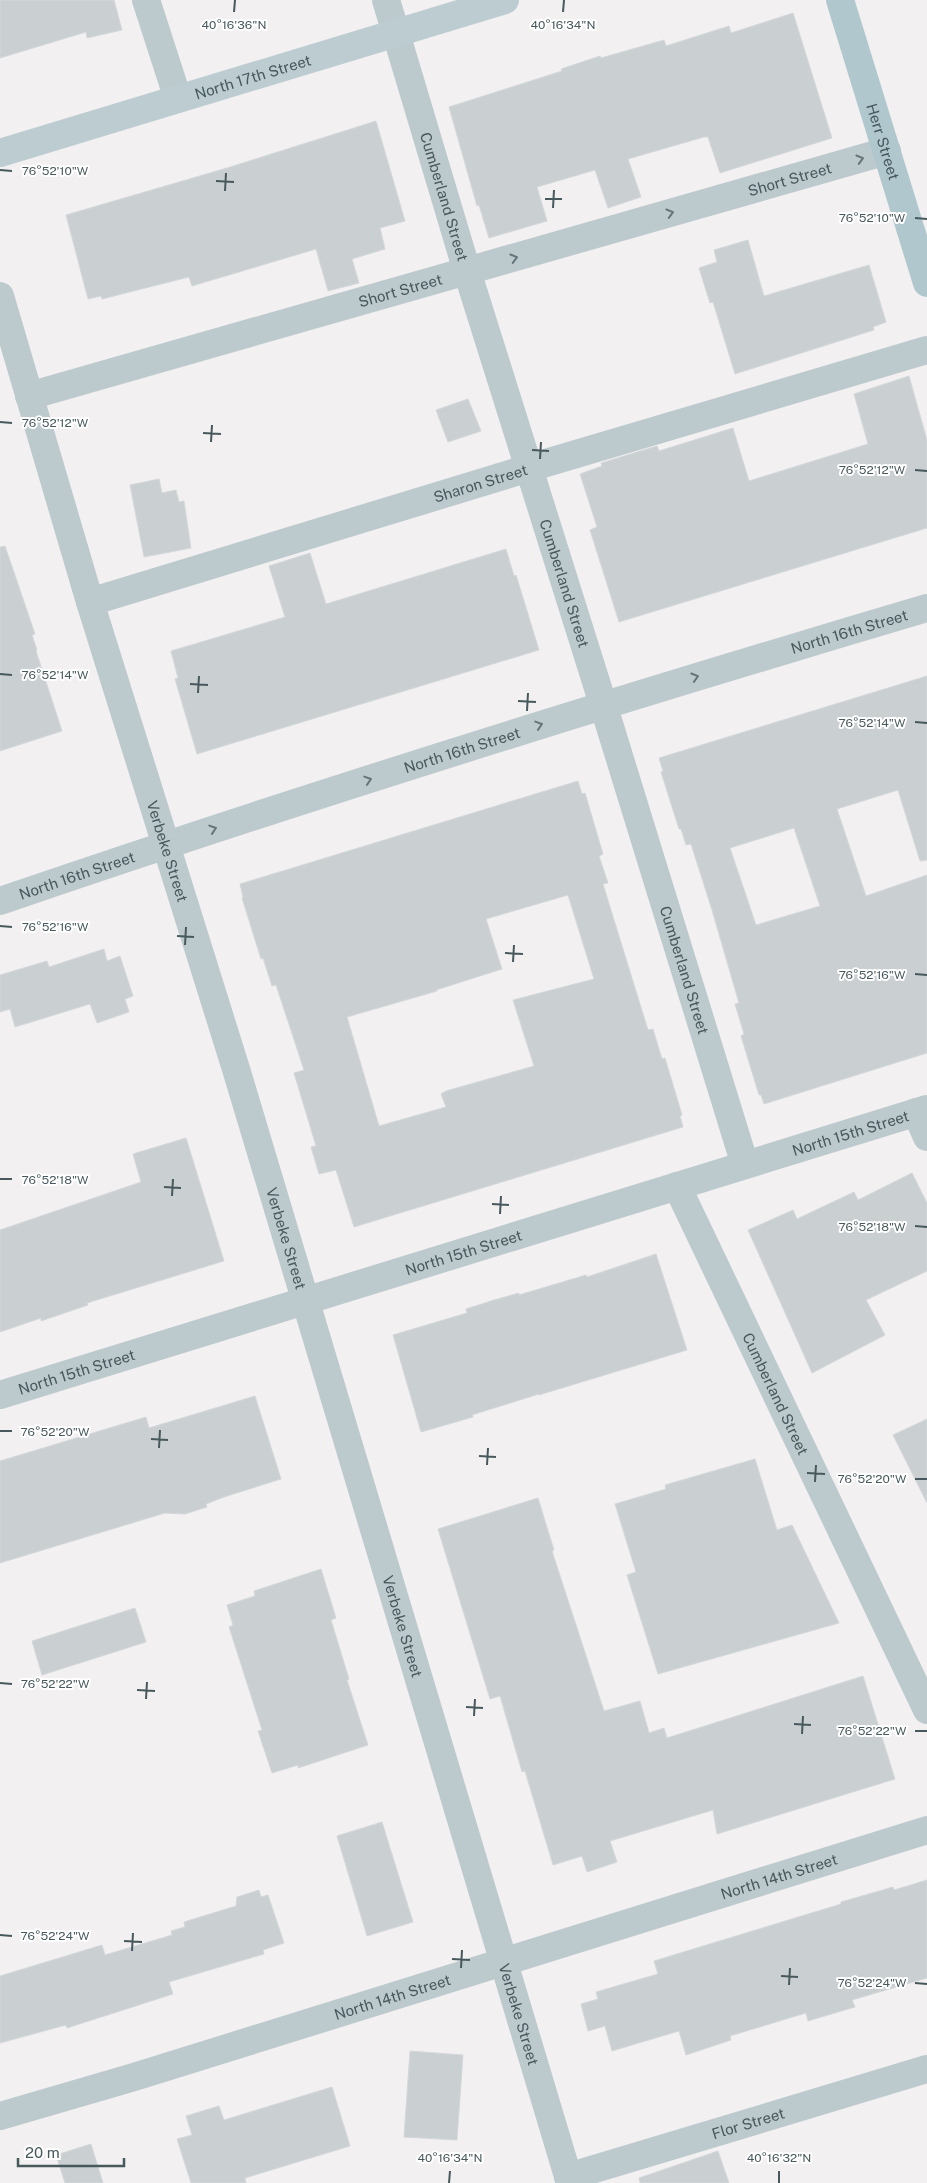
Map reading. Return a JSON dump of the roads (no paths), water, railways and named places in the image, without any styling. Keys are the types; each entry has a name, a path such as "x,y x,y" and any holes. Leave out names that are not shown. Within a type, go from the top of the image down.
{"main road":[{"name":"North 17th Street","path":"0,153 505,0"},
{"name":"Herr Street","path":"840,0 927,283"}],"street":[{"path":"146,0 178,99"},
{"name":"Cumberland Street","path":"386,0 467,271 604,704 745,1165"},
{"name":"Short Street","path":"29,396 887,151"},
{"name":"Verbeke Street","path":"0,296 90,602 166,844 569,2180"},
{"name":"Sharon Street","path":"90,602 529,468 927,350"},
{"name":"North 16th Street","path":"0,901 166,844 604,704 927,608"},
{"path":"921,1111 927,1137"},
{"name":"North 15th Street","path":"0,1395 921,1111"},
{"name":"Cumberland Street","path":"677,1186 927,1710"},
{"name":"North 14th Street","path":"0,2116 134,2077 927,1830"},
{"name":"Flor Street","path":"569,2180 927,2069"}]}
